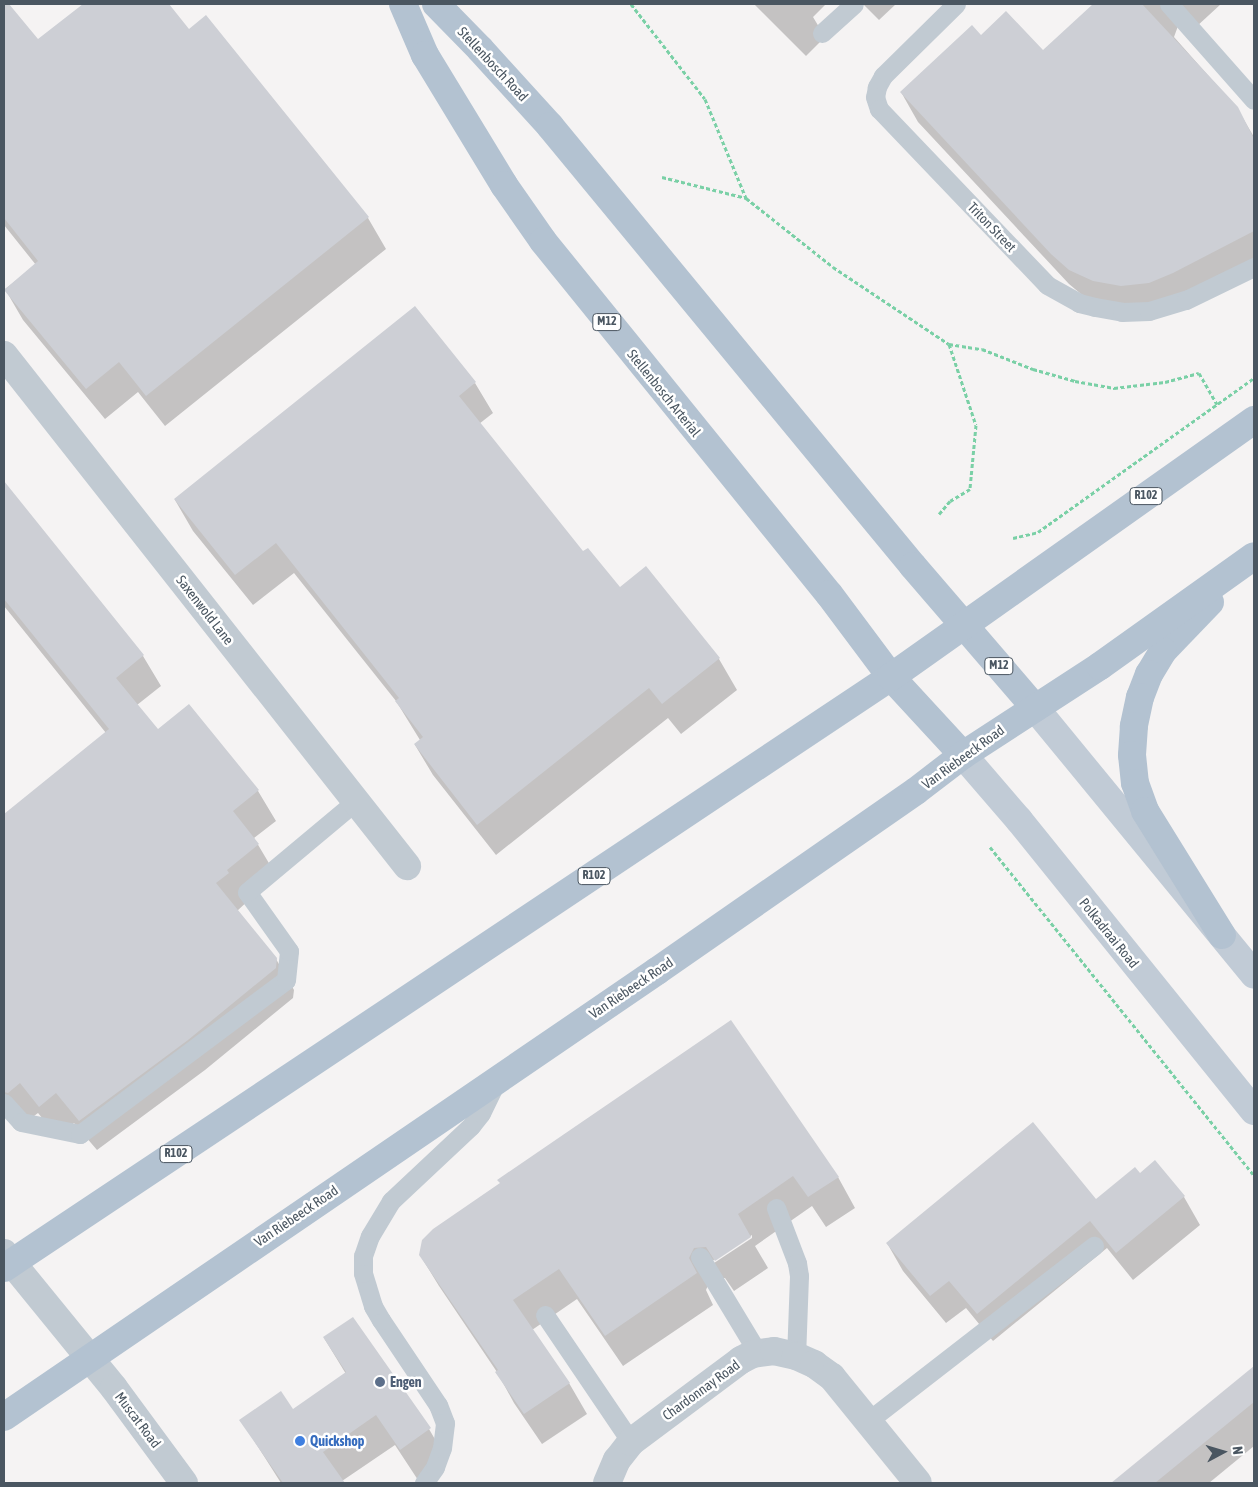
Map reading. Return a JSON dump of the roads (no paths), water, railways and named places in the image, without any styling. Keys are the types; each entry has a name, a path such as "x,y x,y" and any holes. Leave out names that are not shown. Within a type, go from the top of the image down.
{"main road":[{"name":"Stellenbosch Arterial","path":"403,4 425,55 504,185 543,241 835,602 891,677 963,755"},
{"name":"Stellenbosch Road","path":"436,4 480,48 550,126 964,625"},
{"name":"R102","path":"6,1261 340,1046 891,677 1254,420"},
{"name":"Van Riebeeck Road","path":"4,1417 916,792 963,755 1100,666 1254,556"},
{"path":"1222,935 1145,811 1135,783 1132,755 1134,726 1140,696 1163,651 1254,556"},
{"name":"M12","path":"964,625 1035,708 1254,976"},
{"name":"Polkadraai Road","path":"963,755 1019,820 1254,1111"}],"street":[{"name":"Saxenwold Lane","path":"4,355 407,866"},
{"name":"Muscat Road","path":"6,1261 89,1358 157,1444 184,1483"},
{"name":"Chardonnay Road","path":"607,1483 617,1460 631,1442 741,1360 758,1353 774,1351 796,1356 814,1364 832,1377 918,1483"}],"lane":[{"path":"822,33 854,4"},
{"name":"Triton Street","path":"956,4 883,76 876,88 875,97 879,109 1047,285 1079,303 1122,312 1149,311 1186,300 1254,266"},
{"path":"1169,4 1254,100"},
{"path":"4,1103 20,1122 80,1134 286,980 289,951 247,892 356,801"},
{"path":"424,1483 439,1458 445,1423 438,1405 381,1320 366,1289 362,1256 370,1236 391,1201 471,1126 481,1113 498,1079"},
{"path":"776,1208 797,1263 799,1276 796,1356"},
{"path":"868,1421 1094,1246"},
{"path":"700,1257 758,1353"},
{"path":"545,1315 631,1442"}],"place":[{"name":"Engen","path":"380,1382"},
{"name":"Quickshop","path":"300,1441"}]}
